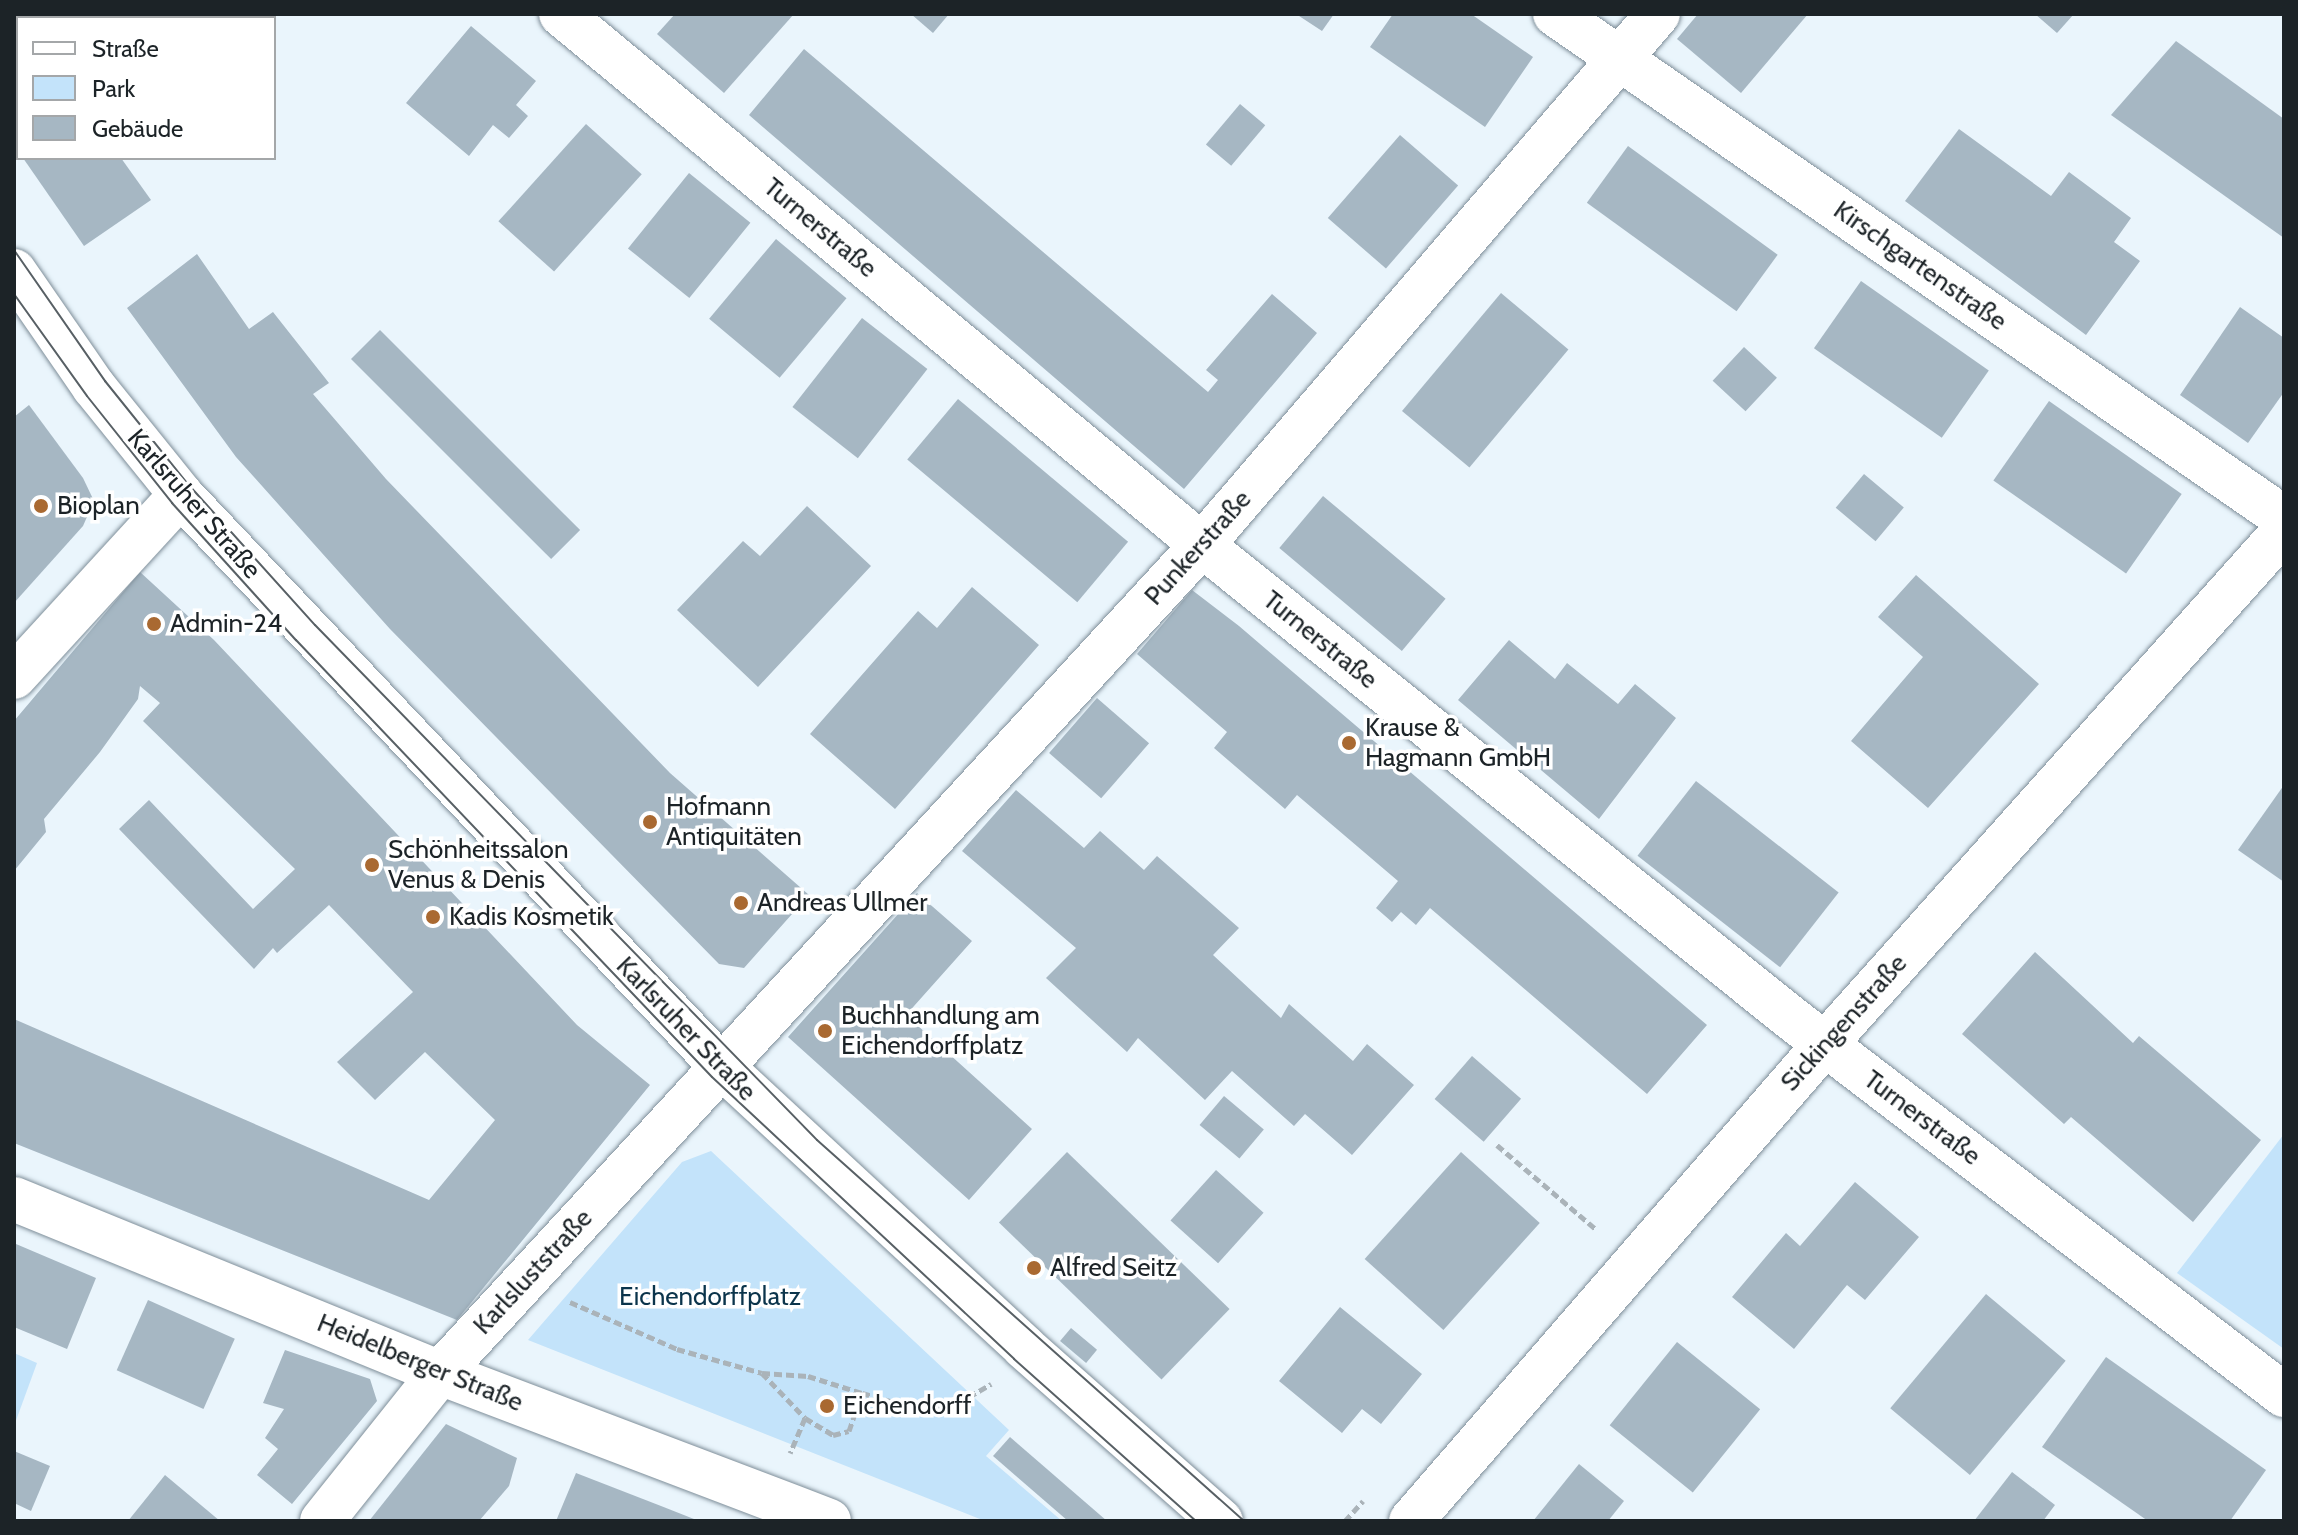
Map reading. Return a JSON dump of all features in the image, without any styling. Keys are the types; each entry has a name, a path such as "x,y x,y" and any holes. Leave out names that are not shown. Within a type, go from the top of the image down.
{"street":[{"name":"Turnerstraße","path":"561,14 1202,545 1825,1044 2284,1395"},
{"name":"Kirschgartenstraße","path":"1555,14 2284,518"},
{"name":"Punkerstraße","path":"721,1066 1202,545 1658,14"},
{"name":"Karlsruher Straße","path":"14,271 94,387 181,495 721,1066 1024,1347 1221,1521"},
{"path":"14,677 181,495"},
{"name":"Sickingenstraße","path":"1411,1521 1825,1044 2284,531"},
{"name":"Karlsluststraße","path":"322,1521 440,1373 721,1066"},
{"name":"Heidelberger Straße","path":"14,1199 440,1373 829,1521"}],"path":[{"path":"1497,1145 1603,1235"},
{"path":"525,1283 677,1349 762,1373 808,1376 908,1406 948,1409 988,1387 1024,1347"},
{"path":"762,1373 805,1418 833,1435 849,1431 862,1393"},
{"path":"772,1499 805,1418"}],"green space":[{"path":"2284,1134 2284,1349 2177,1273"},
{"name":"Eichendorffplatz","path":"711,1151 1009,1430 986,1456 1062,1521 985,1521 528,1340 682,1162"},
{"path":"14,1353 37,1363 14,1426"}],"building":[{"path":"14,14 50,14 16,16 16,146"},
{"path":"675,14 794,14 724,93 657,34"},
{"path":"911,14 949,14 933,33"},
{"path":"1296,14 1334,14 1322,31"},
{"path":"1393,14 1471,14 1533,57 1485,127 1370,47"},
{"path":"1698,14 1808,14 1741,93 1677,39"},
{"path":"2035,14 2074,14 2057,33"},
{"path":"471,26 536,81 516,105 528,116 509,138 493,125 469,156 406,103"},
{"path":"2176,41 2284,119 2284,238 2111,115"},
{"path":"804,49 1208,392 1218,380 1206,370 1272,294 1317,333 1184,489 749,115"},
{"path":"1240,104 1265,125 1231,166 1206,145"},
{"path":"586,124 642,174 554,272 498,221"},
{"path":"1959,129 2051,196 2069,172 2131,218 2114,242 2140,261 2086,335 1905,201"},
{"path":"1400,135 1458,186 1386,269 1328,218"},
{"path":"1628,146 1778,255 1737,311 1587,203"},
{"path":"24,160 122,160 151,200 84,246"},
{"path":"689,173 750,223 689,298 628,248"},
{"path":"776,239 846,298 780,378 709,319"},
{"path":"197,254 249,329 273,312 329,383 313,394 386,479 670,773 809,895 744,968 719,964 390,629 236,457 127,308"},
{"path":"1861,281 1989,370 1942,438 1814,348"},
{"path":"1501,293 1568,350 1469,468 1402,411"},
{"path":"2240,307 2284,338 2284,392 2248,443 2180,395"},
{"path":"862,318 927,369 858,458 792,407"},
{"path":"380,330 580,530 551,559 351,359"},
{"path":"1744,347 1777,378 1746,411 1713,381"},
{"path":"958,399 1128,542 1077,602 907,460"},
{"path":"2049,401 2182,494 2126,573 1993,480"},
{"path":"29,405 83,478 94,501 83,526 14,603 14,417"},
{"path":"1864,474 1904,507 1876,541 1836,508"},
{"path":"1323,496 1446,599 1402,651 1279,548"},
{"path":"807,506 871,566 758,687 677,610 743,541 760,556"},
{"path":"140,572 214,640 577,1025 650,1085 457,1320 14,1143 14,1019 429,1200 495,1120 425,1052 375,1100 337,1062 413,992 329,905 277,953 273,948 254,969 119,829 149,800 253,909 295,869 143,721 160,703 140,686 138,699 100,752 44,819 46,832 14,871 14,721"},
{"path":"1916,575 2039,684 1928,808 1851,741 1923,657 1878,617"},
{"path":"972,587 1039,645 895,809 810,734 918,611 937,628"},
{"path":"1192,590 1239,626 1707,1025 1647,1094 1430,908 1416,925 1401,912 1392,922 1376,908 1398,881 1297,795 1285,809 1214,748 1227,732 1137,654"},
{"path":"1509,640 1555,679 1567,663 1618,704 1635,684 1676,718 1599,819 1458,700"},
{"path":"1097,698 1149,743 1101,798 1049,753"},
{"path":"1696,781 1839,892 1780,967 1638,856"},
{"path":"2284,785 2284,882 2238,850"},
{"path":"1016,790 1084,848 1100,831 1144,870 1157,856 1239,928 1213,955 1281,1018 1289,1004 1353,1061 1367,1044 1414,1085 1352,1155 1305,1114 1294,1126 1232,1071 1205,1100 1138,1038 1127,1052 1046,978 1076,948 962,851"},
{"path":"917,893 972,941 906,1015 1032,1129 969,1200 788,1037"},
{"path":"2035,952 2133,1043 2139,1036 2261,1140 2193,1222 2071,1117 2064,1124 1962,1034"},
{"path":"1472,1056 1521,1099 1484,1142 1435,1099"},
{"path":"1224,1096 1264,1129 1239,1159 1200,1125"},
{"path":"1067,1152 1230,1309 1161,1379 999,1222"},
{"path":"1461,1152 1540,1223 1443,1330 1365,1259"},
{"path":"1216,1170 1264,1213 1218,1263 1170,1221"},
{"path":"1855,1182 1919,1237 1865,1300 1847,1285 1794,1349 1732,1297 1786,1233 1800,1246"},
{"path":"16,1244 96,1278 67,1349 14,1327"},
{"path":"1986,1294 2066,1361 1970,1475 1890,1408"},
{"path":"148,1300 235,1339 203,1409 117,1370"},
{"path":"1340,1307 1422,1374 1381,1424 1362,1409 1342,1433 1279,1381"},
{"path":"1071,1328 1097,1350 1086,1363 1060,1341"},
{"path":"1677,1342 1760,1409 1693,1492 1610,1425"},
{"path":"285,1350 370,1379 377,1401 292,1504 257,1475 278,1449 265,1438 284,1409 263,1403"},
{"path":"2106,1357 2266,1470 2230,1521 2148,1521 2042,1447"},
{"path":"446,1424 517,1458 509,1486 479,1521 369,1521"},
{"path":"1010,1437 1107,1521 1068,1521 993,1456"},
{"path":"14,1451 50,1466 31,1511 14,1503"},
{"path":"1579,1464 1624,1501 1608,1521 1533,1521"},
{"path":"2012,1472 2055,1505 2043,1521 1974,1521"},
{"path":"576,1473 661,1506 699,1521 556,1521"},
{"path":"165,1475 220,1521 128,1521"}],"tram line":[{"path":"14,250 105,381 187,483 315,625 817,1140 1244,1521"},
{"path":"14,294 87,396 172,503 296,640 712,1077 1014,1359 1196,1521"}],"place":[{"name":"Bioplan","path":"41,506"},
{"name":"Admin-24","path":"154,624"},
{"name":"Krause & Hagmann GmbH","path":"1349,743"},
{"name":"Hofmann Antiquitäten","path":"650,822"},
{"name":"Schönheitssalon Venus & Denis","path":"372,865"},
{"name":"Andreas Ullmer","path":"741,903"},
{"name":"Kadis Kosmetik","path":"433,917"},
{"name":"Buchhandlung am Eichendorffplatz","path":"825,1031"},
{"name":"Alfred Seitz","path":"1034,1268"},
{"name":"Eichendorff","path":"827,1406"}]}
